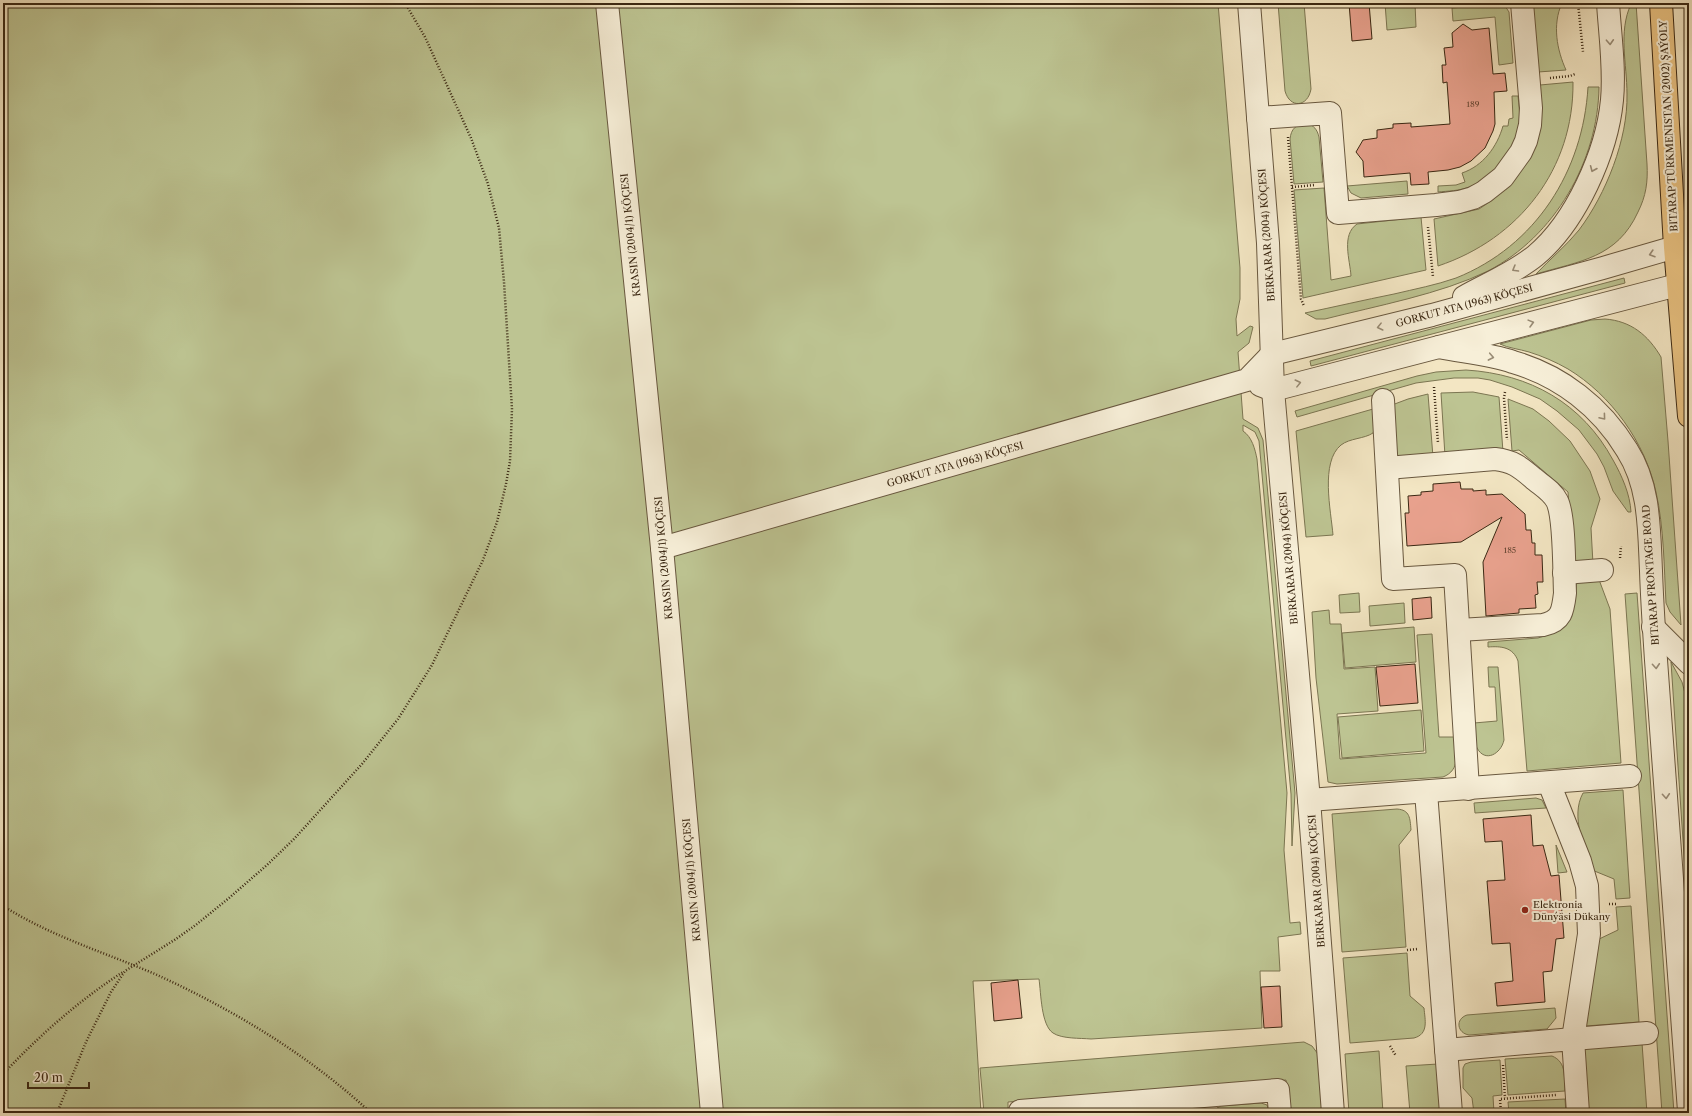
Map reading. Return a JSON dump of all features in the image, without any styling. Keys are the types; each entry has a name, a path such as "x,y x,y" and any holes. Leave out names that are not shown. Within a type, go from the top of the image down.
{"main road":[{"name":"BITARAP TÜRKMENISTAN (2002) ŞAÝOLY","path":"1660,3 1682,245 1689,416"}],"street":[{"name":"KRASIN (2004/1) KÖÇESI","path":"607,3 662,548 712,1113"},
{"name":"BERKARAR (2004) KÖÇESI","path":"1249,3 1268,243 1273,390 1309,800 1333,1113"},
{"path":"1258,118 1330,113 1338,213 1426,206 1459,202 1473,198 1484,192 1503,177 1521,152 1530,125 1531,108 1522,3"},
{"path":"1432,315 1517,269 1535,256 1553,238 1578,202 1594,169 1602,147 1611,108 1612,80 1609,5"},
{"name":"GORKUT ATA (1963) KÖÇESI","path":"1272,354 1432,315 1682,245"},
{"path":"1272,354 1247,380 1273,390 1684,283"},
{"name":"BITARAP FRONTAGE ROAD","path":"1439,347 1513,361 1552,377 1568,387 1591,405 1614,431 1637,467 1648,514 1654,627 1689,1111"},
{"name":"GORKUT ATA (1963) KÖÇESI","path":"662,548 1247,380"},
{"path":"1383,400 1393,579 1455,575 1468,789"},
{"path":"1387,468 1495,459 1505,460 1522,468 1550,492 1556,500 1561,515 1565,593 1561,614 1556,621 1543,625 1459,630"},
{"path":"1564,573 1602,570"},
{"path":"1654,627 1689,663"},
{"path":"1309,800 1630,776"},
{"path":"1549,782 1580,861 1587,886 1589,934 1573,1039 1578,1103"},
{"path":"1426,792 1451,1113"},
{"name":"BITARAP FRONTAGE ROAD","path":"1675,927 1689,893"},
{"path":"1446,1050 1647,1033"},
{"path":"1020,1113 1020,1111 1205,1105 1278,1090 1280,1113"}],"path":[{"path":"3,1074 36,1041 71,1010 103,985 197,924 267,865 294,839 398,719 432,665 483,560 499,516 510,461 512,409 499,228 488,184 471,138 425,37 405,3"},
{"path":"1578,3 1583,52"},
{"path":"1288,131 1301,299 1304,306"},
{"path":"1426,206 1433,276"},
{"path":"1434,387 1440,464"},
{"path":"1505,392 1504,398 1508,451 1505,460"},
{"path":"3,906 36,926 154,974 214,1004 267,1035 326,1075 371,1113"},
{"path":"57,1113 86,1042 111,992 125,971"},
{"path":"1502,1045 1505,1098"},
{"path":"1390,1046 1396,1056"},
{"path":"1501,1113 1500,1099 1505,1098 1578,1103"}],"green space":[{"path":"3,3 1218,3 1240,268 1240,299 1236,319 1237,336 1250,326 1253,327 1249,343 1238,352 1243,419 1258,428 1263,440 1295,793 1292,846 1291,794 1259,441 1255,432 1243,425 1243,431 1251,440 1257,459 1287,793 1284,850 1290,923 1300,922 1301,934 1278,937 1280,971 1260,971 1262,1028 1091,1039 1066,1037 1053,1033 1046,1023 1042,1008 1039,979 973,981 981,1113 3,1113"},
{"path":"1278,3 1304,3 1311,89 1306,99 1299,104 1291,101 1287,97 1285,91"},
{"path":"1385,3 1415,3 1416,27 1387,30"},
{"path":"1533,3 1562,3 1556,29 1558,46 1566,70 1538,72"},
{"path":"1636,3 1647,164 1647,183 1645,195 1638,212 1629,227 1619,239 1608,248 1582,261 1536,274 1569,242 1579,230 1598,200 1614,165 1624,129 1626,111 1627,83 1624,48 1625,26 1631,4"},
{"path":"1498,4 1505,6 1509,12 1513,63 1499,65 1495,17 1453,21 1452,8"},
{"path":"1573,82 1571,114 1564,144 1552,171 1536,196 1517,219 1493,238 1467,254 1438,266 1434,219 1479,209 1511,184 1530,157 1541,111 1540,85"},
{"path":"1588,87 1599,87 1597,115 1591,142 1581,169 1568,194 1552,217 1533,238 1512,256 1488,271 1470,279 1408,299 1325,319 1316,319 1305,313 1425,287 1456,278 1484,264 1510,246 1532,226 1550,202 1565,176 1577,148 1584,118"},
{"path":"1512,96 1518,96 1520,124 1518,134 1509,153 1495,170 1478,183 1457,190 1438,192 1438,186 1456,185 1465,182 1462,173 1476,166 1488,155 1497,141 1503,126 1508,126 1509,119 1513,118"},
{"path":"1307,123 1315,128 1319,137 1323,182 1294,184 1290,139 1293,130 1297,126"},
{"path":"1407,181 1408,194 1361,198 1351,193 1347,186"},
{"path":"1324,188 1331,280 1351,276 1348,241 1352,229 1357,224 1421,217 1426,270 1303,298 1294,190"},
{"path":"1624,278 1625,283 1311,366 1310,361"},
{"path":"1605,319 1623,323 1638,330 1656,349 1661,357 1681,625 1670,612 1666,603 1659,506 1651,473 1635,438 1612,406 1584,380 1568,369 1549,359 1500,344 1591,320"},
{"path":"1466,370 1512,378 1532,385 1552,395 1570,408 1586,422 1613,460 1625,485 1631,512 1628,512 1613,491 1604,467 1597,454 1579,430 1540,399 1512,387 1490,380 1478,378 1454,378 1416,383 1297,417 1295,411 1417,376 1436,372"},
{"path":"1473,392 1499,397 1503,452 1445,456 1441,393"},
{"path":"1428,394 1433,457 1396,460 1392,405"},
{"path":"1508,399 1533,409 1549,421 1570,441 1590,471 1600,499 1591,528 1593,564 1574,566 1568,492 1519,450 1512,451"},
{"path":"1373,409 1375,428 1373,433 1341,445 1335,453 1331,463 1328,487 1333,535 1306,537 1296,431"},
{"path":"1598,577 1610,609 1621,763 1527,771 1518,661 1516,656 1510,650 1502,647 1488,647 1488,642 1538,638 1557,632 1575,598 1577,579"},
{"path":"1359,593 1360,612 1340,613 1339,595"},
{"path":"1637,593 1674,1113 1662,1113 1625,594"},
{"path":"1404,603 1405,623 1370,626 1369,606"},
{"path":"1329,610 1330,624 1341,624 1344,669 1375,667 1378,711 1337,714 1340,759 1426,753 1417,635 1432,634 1439,737 1455,737 1456,760 1453,770 1449,774 1443,777 1337,784 1328,782 1316,678 1312,612"},
{"path":"1414,627 1416,662 1345,668 1342,633"},
{"path":"1671,662 1682,682 1686,697 1689,739 1689,862 1685,870"},
{"path":"1488,667 1498,667 1504,740 1500,749 1496,753 1488,756 1480,753 1477,748 1475,742 1474,723 1497,721 1495,687 1489,687"},
{"path":"1421,710 1424,751 1342,758 1338,717"},
{"path":"1623,790 1630,898 1616,899 1614,879 1592,870 1580,832 1578,812 1579,802 1583,793"},
{"path":"1536,798 1542,800 1546,808 1475,813 1474,803"},
{"path":"1397,809 1407,813 1410,818 1411,830 1399,845 1406,947 1342,952 1332,814"},
{"path":"1556,845 1567,872 1558,873"},
{"path":"1631,906 1639,1022 1586,1026 1597,940 1618,930 1616,907"},
{"path":"1407,953 1410,996 1424,1008 1424,1030 1419,1036 1414,1038 1350,1043 1343,958"},
{"path":"1555,1008 1556,1018 1547,1029 1469,1035 1462,1032 1459,1026 1459,1023 1463,1017 1467,1015"},
{"path":"1304,1042 1312,1046 1318,1054 1322,1113 1289,1113 1286,1080 1008,1102 1008,1113 984,1113 980,1068"},
{"path":"1642,1043 1647,1113 1586,1113 1581,1048"},
{"path":"1379,1051 1383,1113 1349,1113 1345,1054"},
{"path":"1552,1056 1560,1062 1564,1071 1565,1091 1508,1095 1505,1059"},
{"path":"1500,1060 1502,1095 1493,1096 1494,1113 1474,1113 1472,1098 1463,1088 1463,1068 1465,1064 1471,1062"},
{"path":"1438,1064 1442,1113 1410,1113 1406,1066"},
{"path":"1565,1099 1566,1113 1509,1113 1508,1102"},
{"path":"1261,1103 1267,1105 1270,1113 1215,1113 1217,1108 1221,1106"},
{"path":"1196,1108 1196,1113 1151,1113 1154,1111"}],"building":[{"path":"1349,3 1369,3 1372,39 1352,41"},
{"path":"1463,24 1472,30 1489,28 1493,74 1505,73 1507,91 1494,92 1495,124 1485,148 1471,161 1460,167 1428,172 1429,184 1411,185 1410,173 1364,177 1363,161 1356,152 1363,140 1377,138 1377,130 1393,128 1393,124 1411,123 1411,127 1450,124 1447,82 1443,83 1442,65 1446,65 1444,48 1453,47 1452,33"},
{"path":"1460,482 1461,489 1473,489 1473,491 1486,490 1486,495 1502,494 1525,514 1526,530 1531,530 1532,543 1535,543 1535,555 1542,555 1543,582 1537,582 1538,594 1535,595 1536,608 1519,609 1519,613 1486,616 1483,562 1502,517 1461,542 1407,546 1405,513 1409,513 1408,496 1421,495 1421,492 1433,491 1433,484"},
{"path":"1431,597 1432,618 1413,620 1412,599"},
{"path":"1415,664 1418,703 1380,706 1376,667"},
{"name":"Elektronia Dünýäsi Dükany","path":"1531,815 1533,846 1543,845 1551,876 1559,875 1564,938 1556,939 1552,971 1543,972 1545,1002 1497,1006 1495,983 1513,981 1510,943 1492,944 1487,881 1505,880 1502,841 1485,842 1483,819"},
{"path":"1018,980 1022,1018 994,1021 991,983"},
{"path":"1280,986 1282,1027 1264,1028 1261,987"}],"place":[{"name":"Elektronia Dünýäsi Dükany","path":"1525,910"}]}
